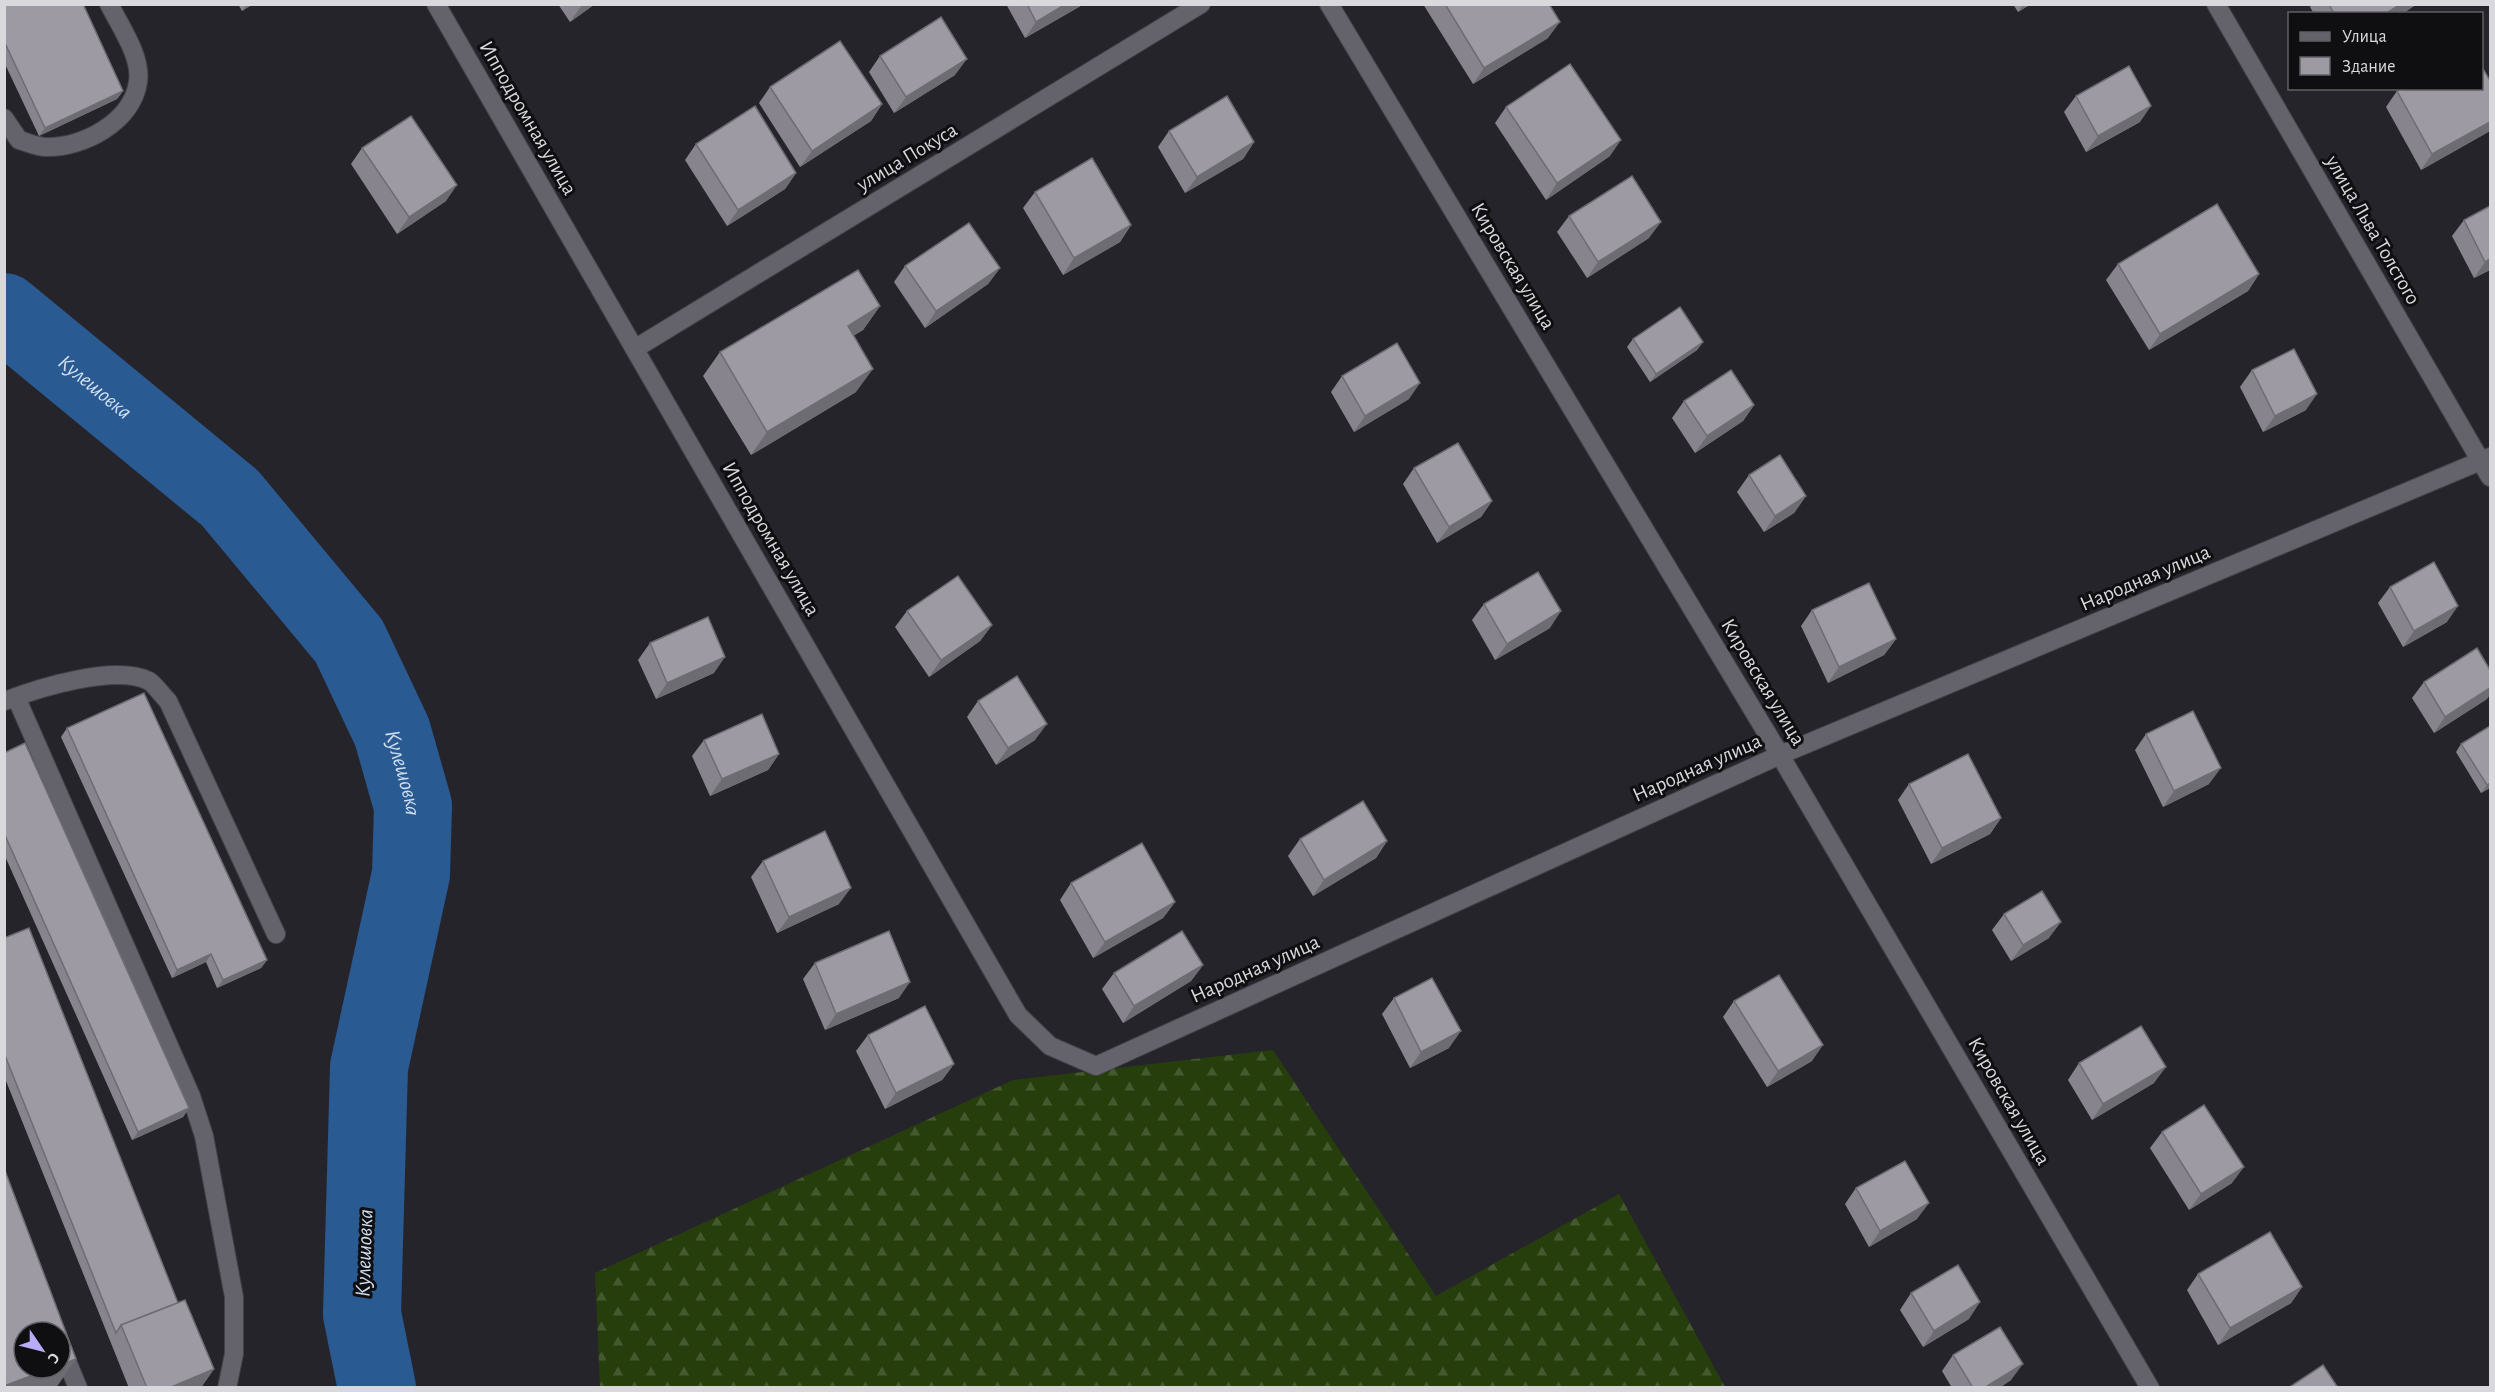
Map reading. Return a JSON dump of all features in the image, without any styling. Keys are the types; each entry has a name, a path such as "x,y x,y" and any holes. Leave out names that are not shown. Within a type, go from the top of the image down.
{"street":[{"path":"4,118 19,140 45,147 80,141 111,126 128,105 138,82 135,58 109,4"},
{"name":"Ипподромная улица","path":"436,4 1018,1015 1050,1046 1096,1066"},
{"name":"улица Покуса","path":"636,348 1201,4"},
{"name":"Кировская улица","path":"1329,4 1780,754 2151,1388"},
{"name":"улица Льва Толстого","path":"2216,4 2487,465"},
{"name":"Народная улица","path":"1096,1066 1780,754 2487,465"},
{"path":"227,1388 234,1354 234,1297 204,1136 190,1096 10,699 109,674 149,681 168,701 276,934"},
{"path":"72,1373 78,1388"}],"green space":[{"path":"1273,1050 1436,1296 1619,1194 1725,1387 600,1387 595,1273 1013,1080"}],"building":[{"path":"4,4 83,4 123,91 45,128 4,41"},
{"path":"1027,4 1066,4 1036,22"},
{"path":"1445,4 1549,4 1560,22 1484,68"},
{"path":"2329,4 2401,4 2388,12 2333,12"},
{"path":"941,17 967,59 906,97 880,56"},
{"path":"840,41 882,104 812,151 770,87"},
{"path":"1570,64 1621,140 1557,183 1506,107"},
{"path":"2129,66 2151,106 2098,136 2076,96"},
{"path":"2483,69 2490,81 2490,122 2432,154 2397,91 2483,90"},
{"path":"1227,96 1254,142 1197,177 1169,131"},
{"path":"755,106 796,173 738,210 696,144"},
{"path":"411,116 457,185 409,217 362,148"},
{"path":"1092,158 1131,225 1074,258 1035,192"},
{"path":"1632,176 1661,222 1598,262 1569,216"},
{"path":"2217,204 2259,274 2160,334 2118,264"},
{"path":"2490,206 2490,259 2485,262 2464,220"},
{"path":"969,223 1000,268 936,311 905,266"},
{"path":"858,270 880,306 848,326 873,369 767,432 720,352"},
{"path":"1680,307 1703,342 1656,374 1633,339"},
{"path":"1397,343 1420,383 1365,416 1342,376"},
{"path":"2294,349 2317,394 2275,416 2252,370"},
{"path":"1731,370 1754,405 1707,436 1684,401"},
{"path":"1458,443 1492,501 1449,527 1414,468"},
{"path":"1780,455 1806,496 1775,516 1749,475"},
{"path":"2434,562 2458,606 2414,631 2390,587"},
{"path":"1538,572 1561,611 1507,644 1484,604"},
{"path":"958,576 992,625 941,660 907,611"},
{"path":"1869,583 1896,639 1839,667 1812,610"},
{"path":"708,617 725,657 667,683 650,643"},
{"path":"2477,648 2490,670 2490,688 2445,717 2424,682"},
{"path":"1017,676 1047,724 1008,748 978,701"},
{"path":"144,693 267,960 223,980 211,954 177,970 67,728"},
{"path":"2193,711 2221,768 2174,791 2146,734"},
{"path":"762,714 779,754 722,779 704,740"},
{"path":"2490,726 2490,783 2487,785 2461,744"},
{"path":"25,743 189,1108 138,1132 4,833 4,753"},
{"path":"1968,754 2001,818 1942,848 1909,784"},
{"path":"1363,801 1387,841 1324,880 1300,839"},
{"path":"825,831 851,888 789,917 763,861"},
{"path":"1142,843 1175,902 1105,942 1071,883"},
{"path":"2042,891 2061,922 2023,945 2004,914"},
{"path":"29,928 178,1303 121,1325 116,1333 4,1053 4,938"},
{"path":"889,931 910,982 836,1014 815,963"},
{"path":"1182,931 1203,965 1134,1006 1114,973"},
{"path":"1779,975 1823,1045 1778,1071 1734,1001"},
{"path":"1432,978 1461,1031 1421,1052 1394,998"},
{"path":"925,1006 954,1064 896,1093 868,1035"},
{"path":"2141,1026 2166,1067 2103,1104 2079,1063"},
{"path":"2204,1105 2244,1167 2201,1194 2162,1132"},
{"path":"1905,1161 1929,1203 1880,1231 1856,1188"},
{"path":"4,1168 61,1320 12,1320 12,1380 20,1380 4,1386"},
{"path":"2270,1232 2302,1287 2230,1328 2198,1274"},
{"path":"1958,1265 1980,1302 1934,1331 1911,1293"},
{"path":"185,1300 214,1369 169,1388 147,1388 121,1325"},
{"path":"2000,1327 2023,1364 1984,1388 1973,1388 1953,1355"},
{"path":"72,1348 76,1359 72,1360"},
{"path":"2323,1365 2338,1388 2288,1388"}],"waterway":[{"name":"Кулешовка","path":"4,312 230,498 349,641 392,732 413,806 411,874 369,1067 362,1314 377,1388"}]}
